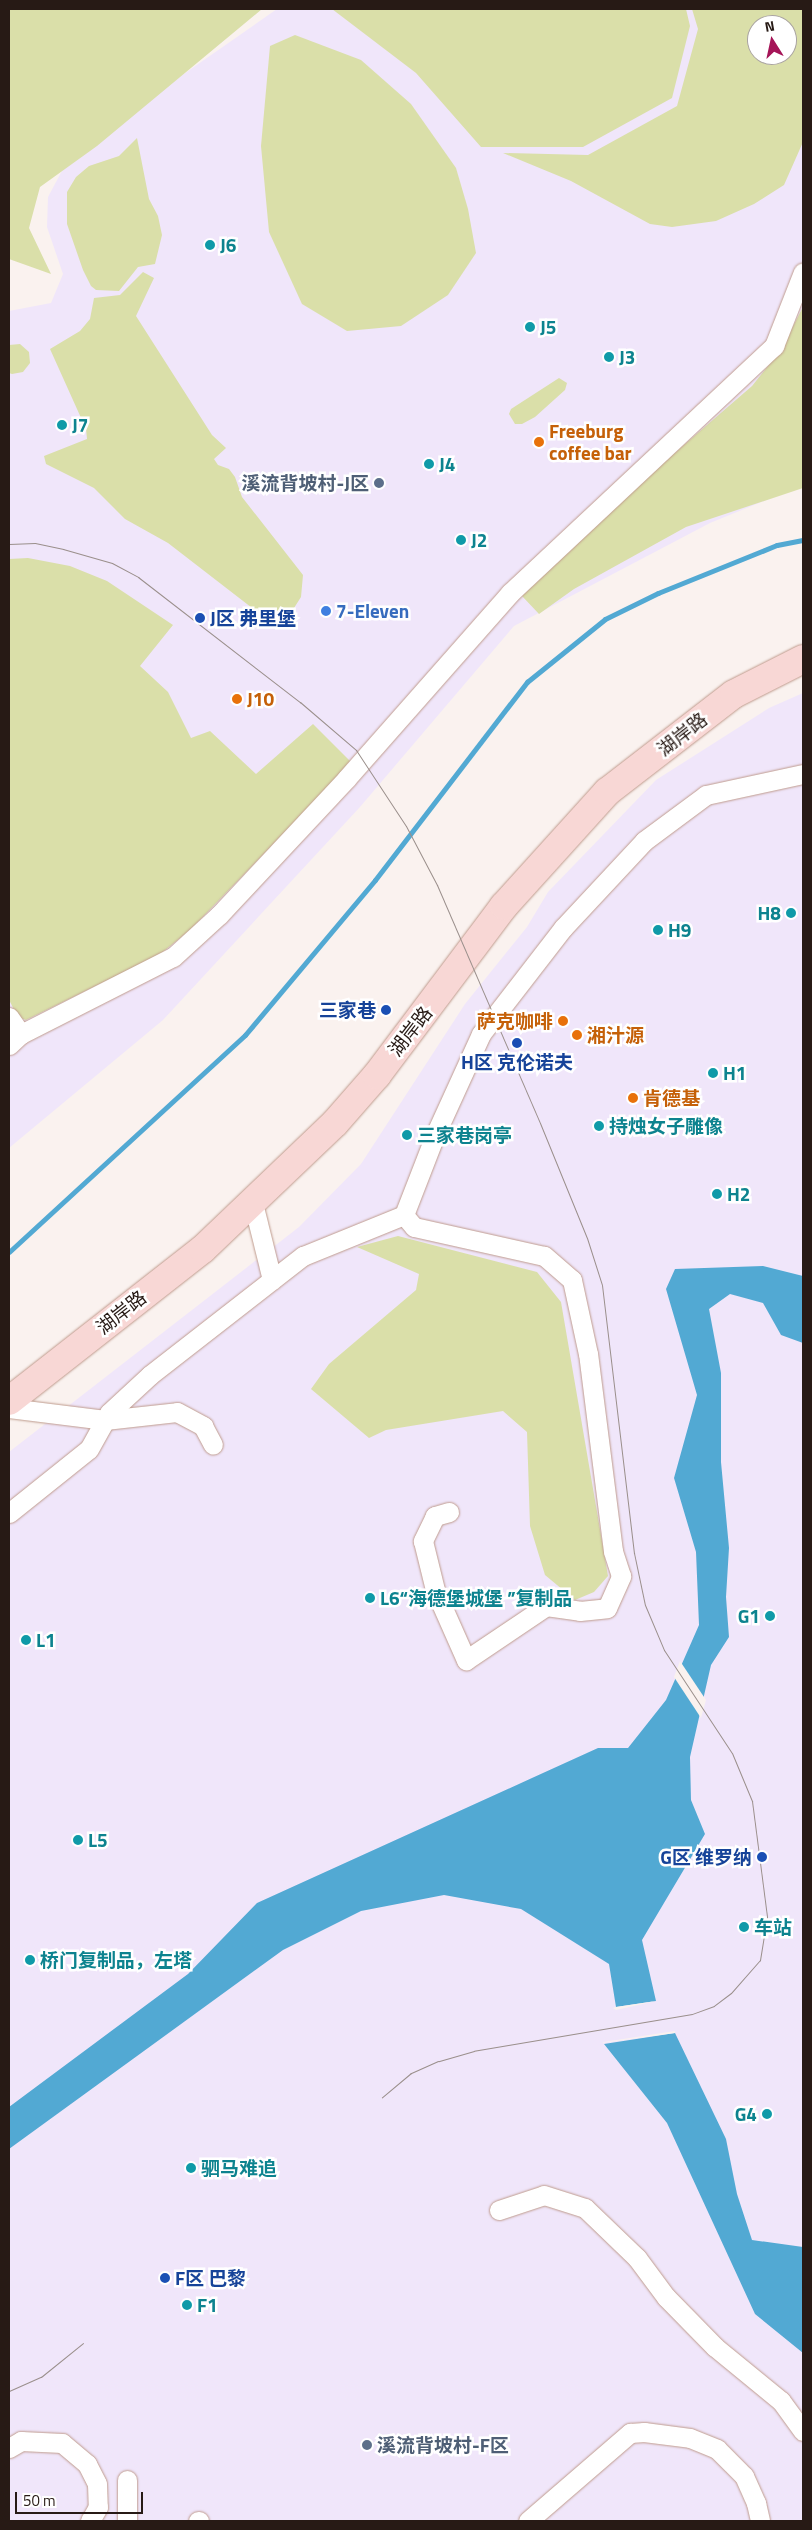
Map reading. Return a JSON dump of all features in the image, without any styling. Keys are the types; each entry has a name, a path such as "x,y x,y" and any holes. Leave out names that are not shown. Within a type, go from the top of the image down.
{"street":[{"path":"9,1017 15,1039 172,956 219,915 347,778 510,593 774,346 803,272"},
{"name":"湖岸路","path":"9,1401 203,1249 254,1203 335,1123 383,1067 504,906 607,792 734,694 803,659"},
{"path":"9,1514 89,1449 105,1420 150,1375 272,1280 304,1256 404,1215 435,1135 481,1034 563,928 644,841 706,795 803,774"},
{"path":"254,1203 272,1280"},
{"path":"404,1215 414,1227 544,1256 572,1280 588,1354 612,1551 621,1576 607,1608 580,1611 546,1606 466,1660 435,1590 423,1541 435,1516 449,1512"},
{"path":"9,1408 105,1420 177,1412 203,1426 213,1445"},
{"path":"500,2210 544,2195 585,2208 637,2258 666,2297 715,2347 781,2401 803,2430"},
{"path":"528,2521 630,2433 644,2432 690,2438 717,2449 744,2476 756,2503 760,2521"},
{"path":"9,2448 21,2441 62,2443 87,2464 97,2484 98,2507 90,2521"},
{"path":"127,2480 127,2521"}],"shaded area":[{"path":"277,9 803,9 803,485 710,523 514,626 360,807 163,1020 9,1148 9,311 51,303 63,274 47,227 48,197 64,167 181,76"},
{"path":"803,693 803,2521 9,2521 9,1452 299,1227 361,1164 465,1004 527,927 548,892 656,780 769,708"}],"green space":[{"path":"9,9 262,9 97,146 40,187 29,228 51,274 9,259"},
{"path":"332,9 686,9 690,26 672,98 583,147 481,147 416,73"},
{"path":"692,9 803,9 803,142 784,185 754,204 716,221 672,227 650,224 571,181 503,153 588,155 677,106 698,29"},
{"path":"295,35 361,60 411,104 456,168 468,209 476,253 448,295 401,326 347,331 302,304 269,232 261,146 270,46"},
{"path":"137,138 149,199 158,216 162,235 155,264 138,267 119,291 96,290 91,286 83,270 67,224 67,192 76,177 89,166 119,156"},
{"path":"143,272 154,278 136,316 212,435 226,448 214,459 218,465 229,469 235,477 242,497 303,575 301,597 294,608 282,612 256,611 168,543 125,519 94,488 46,464 44,456 87,439 86,429 50,349 80,331 90,319 94,298 120,295"},
{"path":"803,307 803,488 686,527 574,589 539,614 522,596 662,464 752,386 780,351"},
{"path":"20,344 29,352 30,363 23,372 12,374 9,373 9,345"},
{"path":"559,378 567,383 565,390 535,417 522,424 515,424 509,414 511,409"},
{"path":"28,558 70,566 107,581 173,625 140,666 168,692 191,738 210,731 256,774 313,724 352,763 190,930 159,955 26,1020 18,1017 9,1000 9,559"},
{"path":"398,1236 537,1272 561,1302 608,1576 594,1592 575,1600 545,1575 530,1526 527,1432 503,1411 386,1430 369,1438 311,1389 329,1364 416,1290 419,1274 357,1247"}],"water":[{"path":"763,1266 803,1276 803,1343 781,1335 763,1303 730,1294 709,1309 721,1373 721,1462 729,1548 726,1597 729,1637 711,1665 690,1757 691,1800 705,1834 642,1940 656,2001 616,2007 609,1964 521,1909 444,1895 361,1911 283,1950 9,2149 9,2107 188,1974 257,1903 598,1748 628,1748 666,1700 699,1625 696,1552 674,1478 697,1395 666,1289 675,1269"},
{"path":"675,2033 726,2139 737,2194 752,2240 803,2247 803,2353 755,2314 667,2123 604,2044"}],"pier":[{"path":"680,1661 706,1700 701,1718 674,1677"},
{"path":"656,2001 616,2010 613,2008 616,2007"},
{"path":"675,2031 675,2033 602,2043 604,2042"}],"waterway":[{"path":"9,1252 245,1035 375,880 527,682 605,619 658,593 777,545 803,540"}],"tram line":[{"path":"9,544 35,543 63,549 112,563 138,577 300,702 356,750 406,826 437,885 540,1123 587,1238 602,1285 634,1553 645,1605 664,1650 732,1753 752,1801 767,1917 760,1960 731,1993 714,2006 692,2014 474,2051 438,2061 411,2073 382,2097"},
{"path":"9,2391 41,2377 83,2343"}],"place":[{"name":"J6","path":"210,245"},
{"name":"J5","path":"530,327"},
{"name":"J3","path":"609,357"},
{"name":"J7","path":"62,425"},
{"name":"Freeburg coffee bar","path":"539,442"},
{"name":"J4","path":"429,464"},
{"name":"溪流背坡村-J区","path":"379,483"},
{"name":"J2","path":"461,540"},
{"name":"7-Eleven","path":"326,611"},
{"name":"J区 弗里堡","path":"200,618"},
{"name":"J10","path":"237,699"},
{"name":"H8","path":"791,913"},
{"name":"H9","path":"658,930"},
{"name":"三家巷","path":"386,1010"},
{"name":"萨克咖啡","path":"563,1021"},
{"name":"湘汁源","path":"577,1035"},
{"name":"H区 克伦诺夫","path":"517,1043"},
{"name":"H1","path":"713,1073"},
{"name":"肯德基","path":"633,1098"},
{"name":"持烛女子雕像","path":"599,1126"},
{"name":"三家巷岗亭","path":"407,1135"},
{"name":"H2","path":"717,1194"},
{"name":"L6“海德堡城堡 ”复制品","path":"370,1598"},
{"name":"G1","path":"770,1616"},
{"name":"L1","path":"26,1640"},
{"name":"L5","path":"78,1840"},
{"name":"G区 维罗纳","path":"762,1857"},
{"name":"车站","path":"744,1927"},
{"name":"桥门复制品，左塔","path":"30,1960"},
{"name":"G4","path":"767,2114"},
{"name":"驷马难追","path":"191,2168"},
{"name":"F区 巴黎","path":"165,2278"},
{"name":"F1","path":"187,2305"},
{"name":"溪流背坡村-F区","path":"367,2445"}]}
